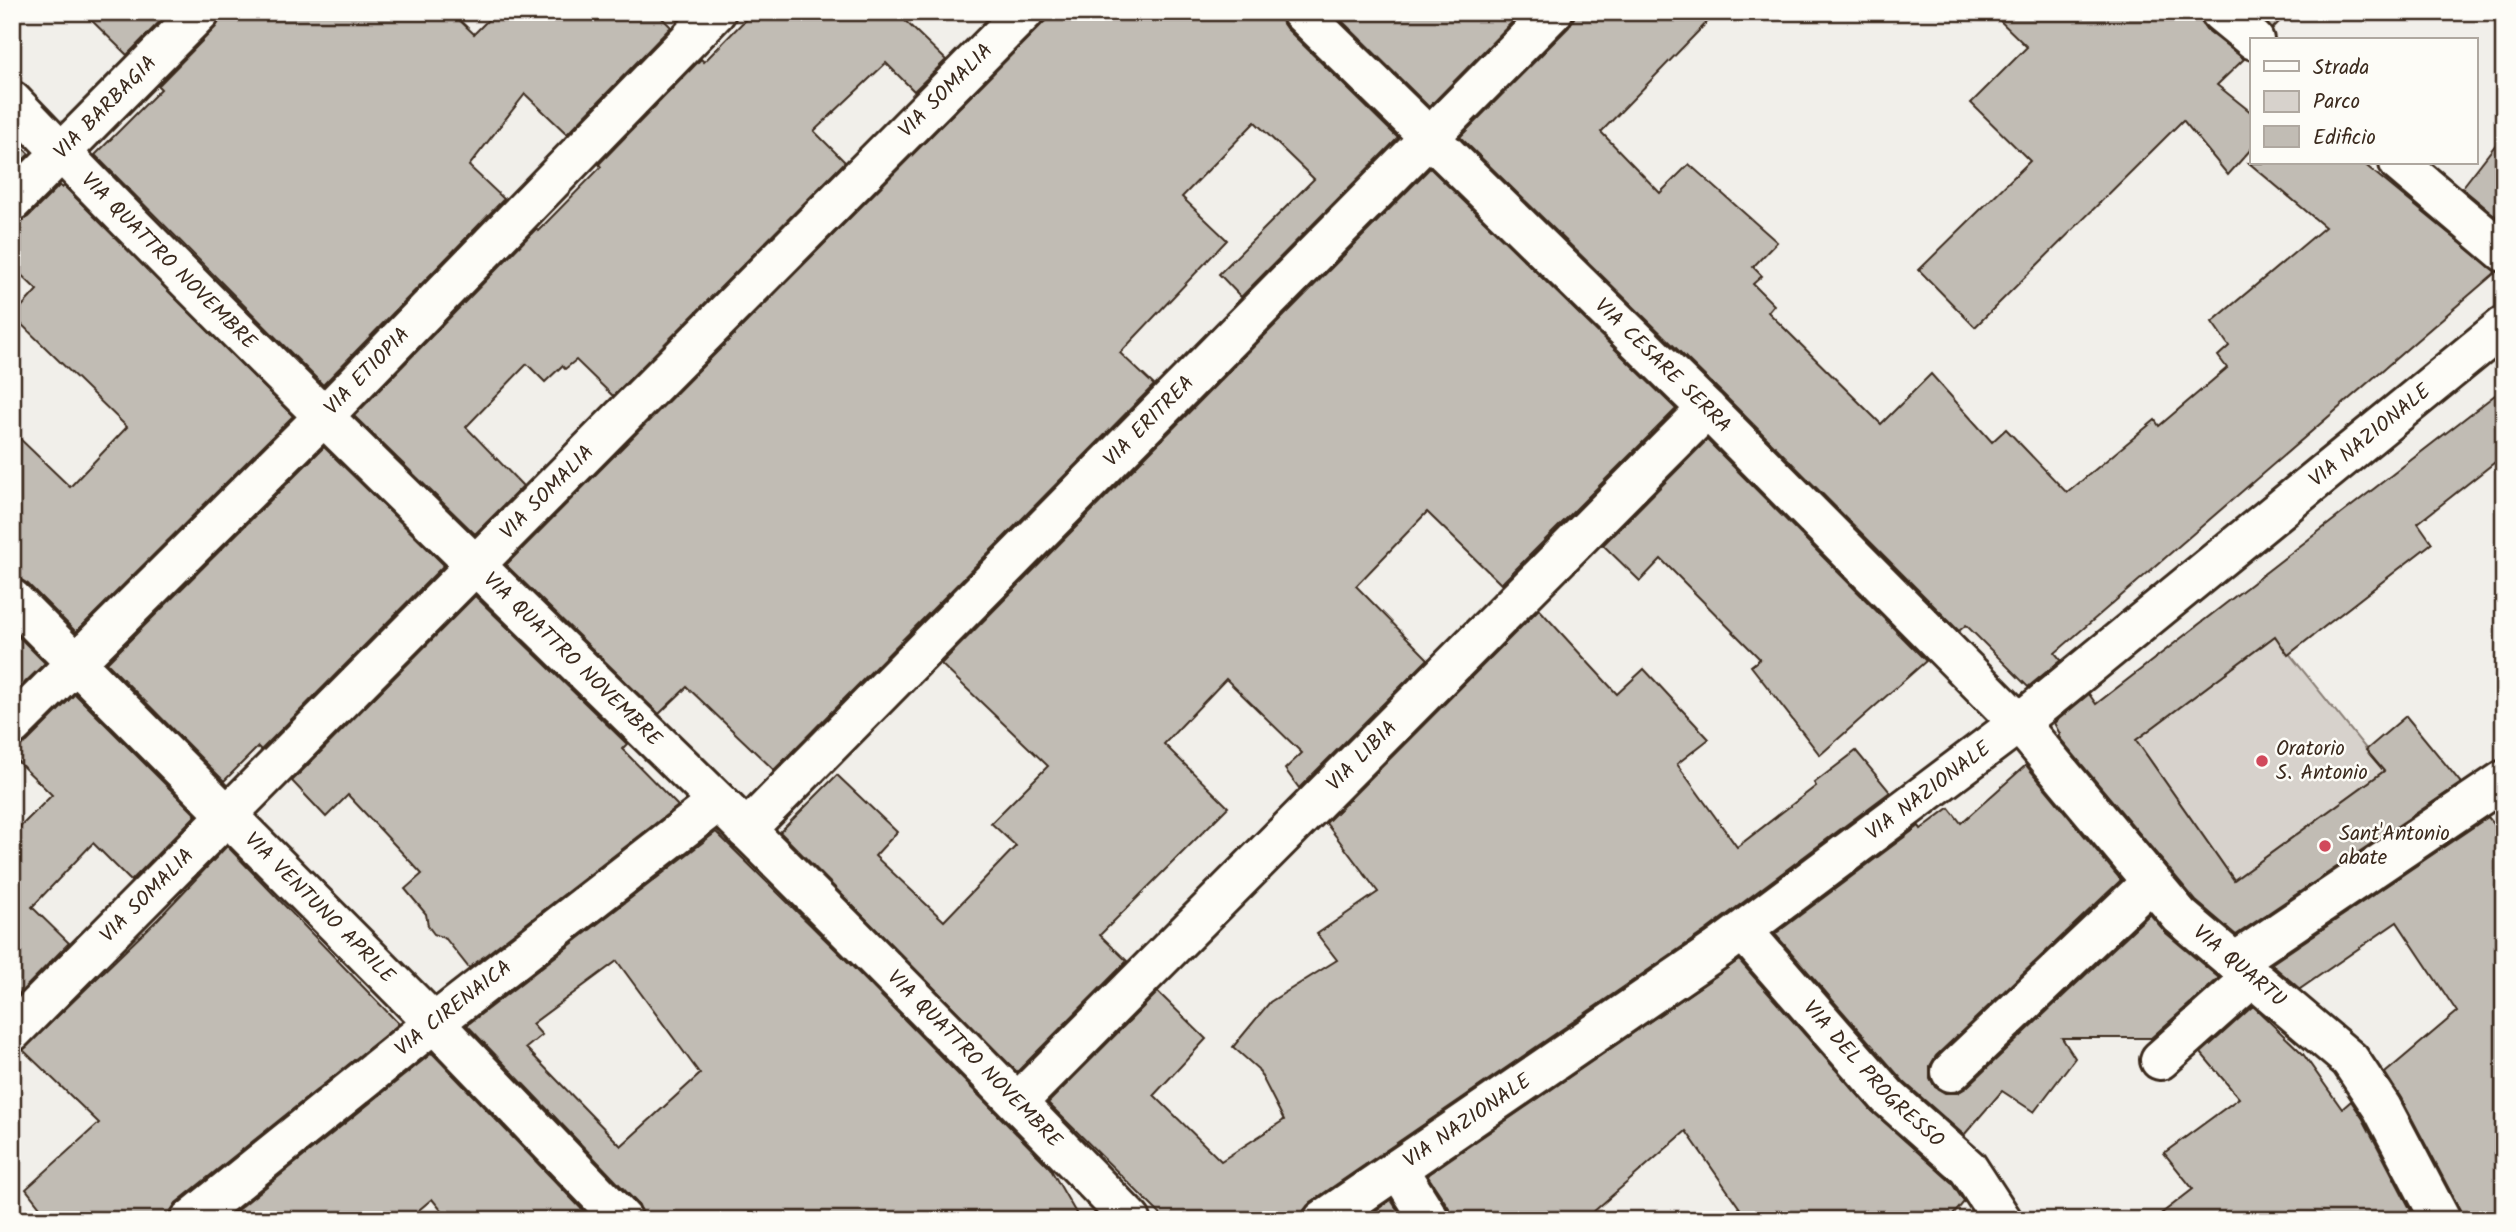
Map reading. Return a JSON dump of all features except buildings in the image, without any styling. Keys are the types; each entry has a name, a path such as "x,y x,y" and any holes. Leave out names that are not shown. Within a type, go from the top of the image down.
{"street":[{"name":"VIA BARBAGIA","path":"12,202 200,12"},
{"name":"VIA ETIOPIA","path":"12,726 323,417 716,12"},
{"name":"VIA SOMALIA","path":"12,1032 1024,12"},
{"name":"VIA CESARE SERRA","path":"1301,12 1707,409 2019,723"},
{"name":"VIA ERITREA","path":"746,830 1553,12"},
{"path":"2220,12 2252,38"},
{"name":"VIA QUATTRO NOVEMBRE","path":"12,101 323,417 718,802 1131,1220"},
{"path":"2400,164 2504,252"},
{"name":"VIA NAZIONALE","path":"1323,1220 1743,932 2019,723 2504,326"},
{"name":"VIA LIBIA","path":"1017,1102 1707,409"},
{"name":"VIA VENTUNO APRILE","path":"12,598 434,1023 623,1220"},
{"name":"VIA QUARTU","path":"2019,723 2180,916 2350,1060 2382,1108 2441,1220"},
{"path":"2160,1060 2244,970 2504,780"},
{"name":"VIA CIRENAICA","path":"190,1220 434,1023 718,802"},
{"path":"1951,1072 2151,882"},
{"name":"VIA DEL PROGRESSO","path":"1743,932 1888,1097 1968,1168 2002,1220"},
{"path":"1398,1169 1430,1220"}],"green space":[{"name":"Oratorio S. Antonio","path":"2275,636 2384,771 2234,880 2136,740"}],"place":[{"name":"Oratorio S. Antonio","path":"2262,761"},
{"name":"Sant'Antonio abate","path":"2325,846"}]}
